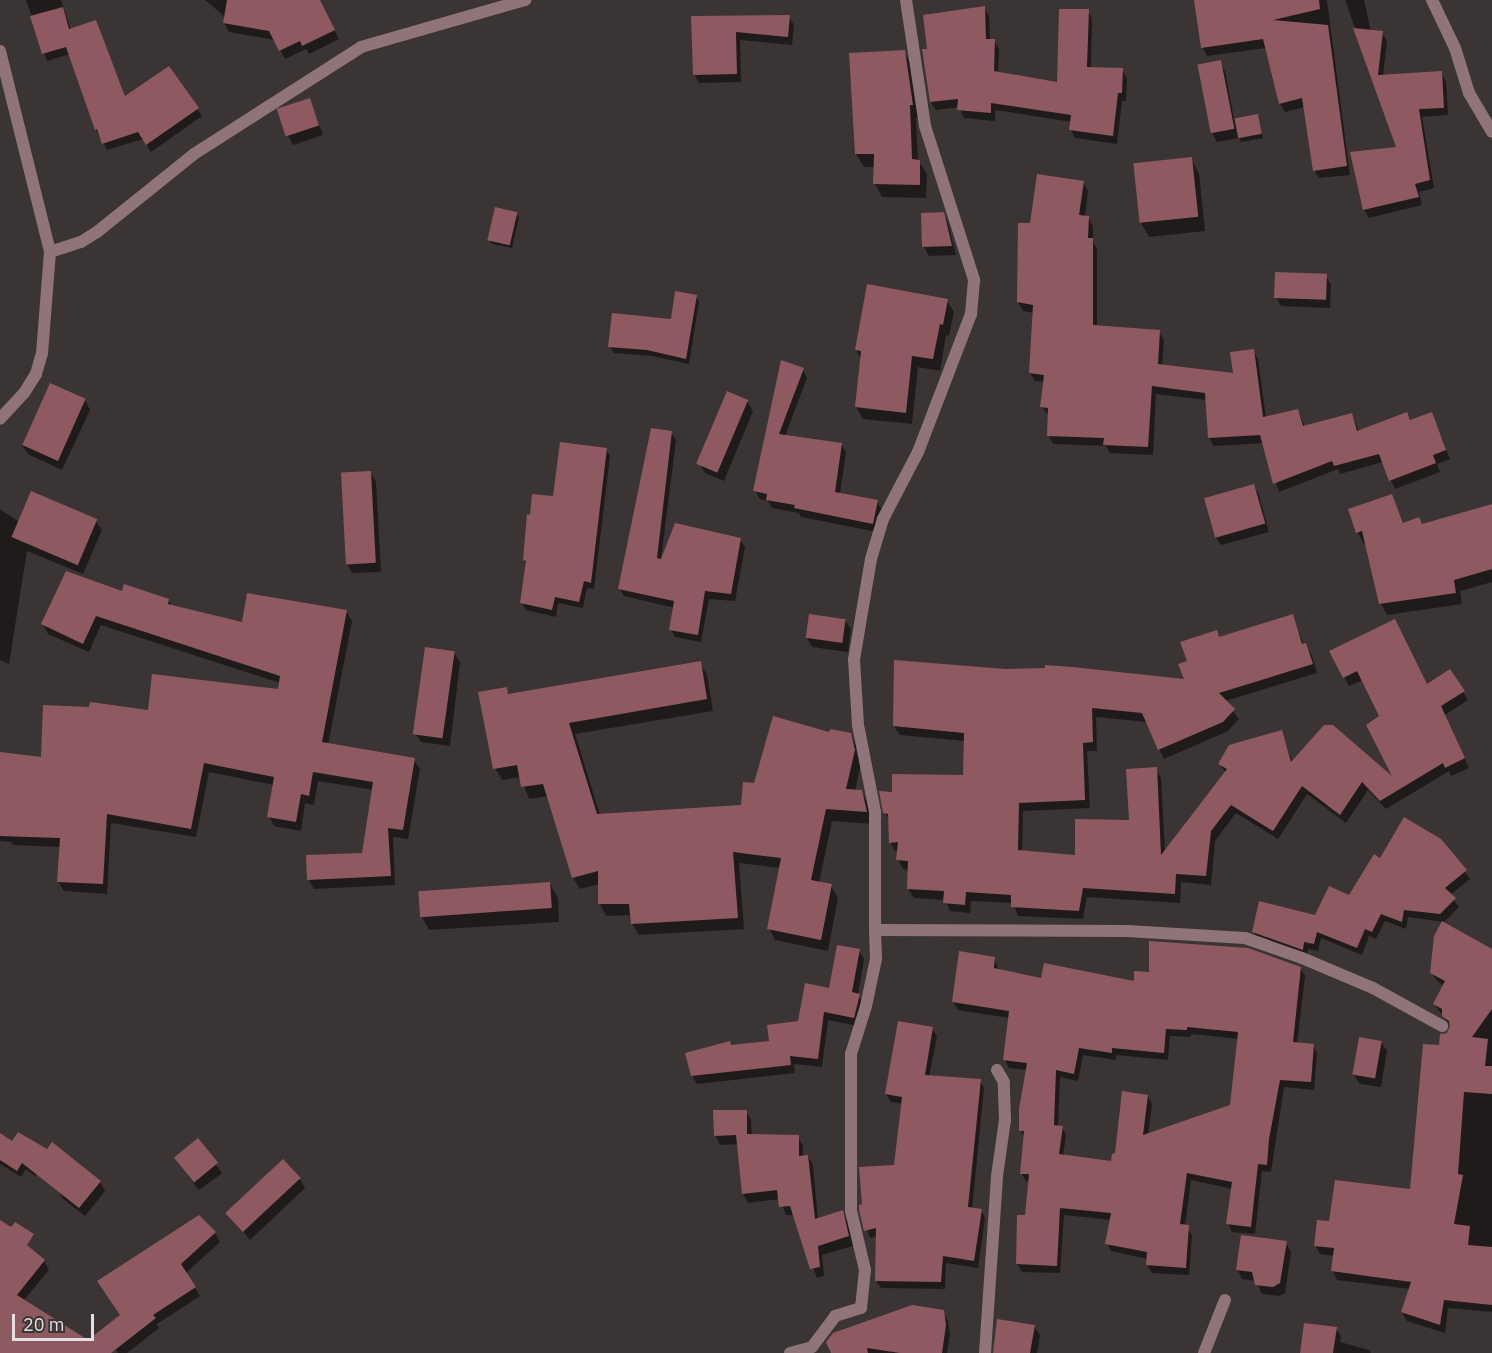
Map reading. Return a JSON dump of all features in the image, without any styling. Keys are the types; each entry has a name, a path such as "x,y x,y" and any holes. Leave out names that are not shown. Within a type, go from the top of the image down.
{"street":[{"path":"50,252 81,242 97,232 194,154 361,47 525,0"},
{"path":"790,1353 812,1347 835,1316 861,1308 865,1270 851,1211 851,1054 866,1006 874,968 876,812 858,725 854,660 871,559 883,519 918,452 971,314 974,280 925,126 906,0"},
{"path":"1432,0 1455,48 1469,93 1492,132"},
{"path":"0,51 50,252 42,353 36,374 24,393 0,419"},
{"path":"874,930 1127,931 1245,938 1302,958 1373,988 1442,1026"},
{"path":"985,1353 997,1176 1005,1120 1004,1082 997,1070"},
{"path":"1204,1353 1225,1300"}],"building":[{"path":"227,0 320,0 335,30 302,46 300,41 279,51 269,31 223,23"},
{"path":"1194,0 1319,0 1320,9 1273,20 1328,25 1347,166 1313,171 1302,98 1279,104 1263,39 1201,48"},
{"path":"985,6 986,39 995,39 994,71 1057,82 1059,9 1089,9 1087,67 1123,68 1122,93 1118,93 1113,136 1069,130 1071,115 991,103 991,113 957,110 958,99 930,102 922,49 927,49 923,15"},
{"path":"63,7 69,29 96,20 125,96 169,66 199,108 146,145 138,132 102,144 66,47 42,54 30,16"},
{"path":"790,15 788,37 736,32 737,74 693,75 691,16"},
{"path":"1353,28 1383,31 1378,75 1442,71 1444,108 1419,109 1430,180 1415,184 1419,197 1363,210 1350,152 1396,147"},
{"path":"905,50 913,105 910,105 912,159 920,160 920,185 873,184 874,154 855,154 849,53"},
{"path":"1221,60 1234,129 1211,133 1197,65"},
{"path":"310,98 319,126 286,136 277,109"},
{"path":"1258,114 1262,134 1238,138 1234,119"},
{"path":"1192,157 1198,217 1140,223 1133,163"},
{"path":"1037,174 1084,181 1079,215 1089,216 1088,238 1093,238 1093,325 1160,330 1158,364 1233,373 1230,352 1254,349 1263,417 1298,409 1303,426 1352,413 1357,431 1407,412 1410,420 1432,412 1446,450 1433,455 1436,463 1389,481 1379,454 1334,466 1332,461 1273,484 1260,435 1208,438 1205,393 1152,386 1148,447 1103,445 1104,438 1047,436 1048,408 1040,407 1044,375 1029,373 1033,305 1017,302 1018,223 1030,223"},
{"path":"495,207 517,212 510,245 487,240"},
{"path":"944,212 952,246 922,247 921,213"},
{"path":"1275,272 1327,274 1326,300 1274,298"},
{"path":"867,284 948,299 933,359 912,356 906,413 855,407 861,351 855,350"},
{"path":"675,291 697,295 686,359 647,350 608,347 612,313 671,319"},
{"path":"781,360 804,368 779,434 842,443 835,492 878,500 873,524 794,508 795,505 766,500 767,494 753,491"},
{"path":"50,383 86,399 58,461 22,445"},
{"path":"727,391 748,400 717,473 696,464"},
{"path":"651,428 672,431 657,558 661,559 675,523 741,538 731,594 705,591 698,635 669,630 674,601 618,589"},
{"path":"560,442 607,448 591,583 584,581 579,602 555,597 552,610 520,603 526,561 523,560 527,514 530,515 532,494 553,496"},
{"path":"371,471 376,563 346,564 341,473"},
{"path":"1254,484 1265,523 1215,538 1204,498"},
{"path":"31,491 97,519 78,565 11,537"},
{"path":"1392,494 1403,523 1419,517 1422,524 1492,504 1492,569 1454,580 1456,593 1379,604 1362,531 1356,533 1348,509"},
{"path":"66,571 122,591 124,584 169,599 168,604 242,622 247,593 347,610 322,742 415,758 403,830 388,828 391,876 307,880 306,855 362,853 373,782 313,772 309,796 301,794 296,822 267,817 274,777 204,763 191,829 107,814 103,884 57,882 60,838 0,836 0,752 41,757 43,705 89,707 90,702 148,710 152,674 278,689 280,676 96,616 83,644 41,624"},
{"path":"809,614 846,619 842,643 806,638"},
{"path":"1293,614 1302,644 1306,643 1313,664 1219,693 1235,709 1223,722 1158,750 1142,713 1092,708 1093,742 1083,743 1085,800 1019,803 1018,850 1075,855 1075,819 1129,820 1126,769 1157,767 1161,855 1227,769 1218,764 1229,745 1282,730 1291,762 1324,725 1333,725 1392,776 1366,725 1379,716 1357,671 1343,678 1329,651 1395,619 1427,684 1450,669 1465,691 1441,706 1465,758 1445,768 1443,763 1380,801 1362,782 1340,815 1302,786 1273,831 1231,805 1211,831 1206,876 1176,874 1175,894 1083,888 1079,911 1011,907 1011,895 966,892 965,905 943,903 944,891 907,889 908,861 896,860 898,842 889,843 888,814 883,813 879,791 892,792 892,774 963,775 964,733 893,726 894,660 1005,669 1045,668 1045,665 1184,679 1178,664 1187,661 1180,642 1217,630 1219,637"},
{"path":"425,647 455,651 442,738 413,734"},
{"path":"701,661 707,699 569,723 597,814 741,805 743,782 754,783 773,716 829,732 830,729 851,733 855,750 846,789 862,790 867,812 826,809 811,880 832,884 821,940 767,929 781,858 733,852 738,918 631,924 629,904 598,904 598,871 572,878 543,784 521,787 517,765 493,769 478,692 507,687 508,694"},
{"path":"1404,817 1441,839 1467,870 1445,888 1456,898 1440,914 1404,910 1402,922 1381,914 1372,932 1365,929 1357,948 1317,932 1314,944 1304,942 1303,950 1252,932 1259,901 1315,915 1329,886 1349,895 1374,854 1380,858"},
{"path":"550,882 552,908 420,917 418,891"},
{"path":"1442,921 1492,949 1492,1009 1472,1037 1488,1039 1485,1066 1492,1066 1492,1094 1464,1092 1458,1174 1463,1175 1454,1224 1470,1226 1468,1245 1492,1247 1492,1305 1444,1300 1440,1325 1401,1312 1411,1282 1331,1271 1334,1248 1314,1246 1317,1220 1329,1221 1335,1180 1410,1189 1423,1044 1439,1045 1440,1034 1447,1033 1450,1026 1449,1021 1442,1016 1442,1009 1433,1004 1445,981 1430,973 1434,936"},
{"path":"1149,941 1248,948 1301,967 1293,1042 1314,1044 1311,1082 1280,1080 1269,1139 1267,1165 1258,1164 1251,1227 1226,1224 1232,1182 1187,1173 1180,1224 1189,1225 1186,1268 1146,1265 1147,1252 1105,1244 1111,1213 1060,1208 1057,1266 1016,1264 1017,1215 1025,1215 1029,1174 1020,1174 1024,1131 1019,1131 1019,1109 1027,1063 1003,1060 1009,1011 952,1002 959,951 995,957 994,968 1041,978 1044,963 1134,981 1134,971 1149,972","holes":["1187,1027 1238,1032 1230,1105 1143,1135 1148,1095 1122,1091 1115,1153 1112,1154 1111,1161 1059,1154 1063,1126 1054,1125 1056,1070 1074,1074 1079,1048 1112,1053 1112,1048 1164,1053 1166,1029 1187,1030"]},
{"path":"837,945 860,949 852,992 860,994 854,1018 824,1012 818,1059 790,1056 791,1065 691,1076 685,1053 730,1041 731,1045 769,1041 767,1025 798,1021 805,983 829,988"},
{"path":"898,1021 933,1027 925,1075 981,1079 968,1207 982,1209 974,1261 943,1256 941,1282 875,1281 876,1228 864,1231 859,1210 859,1205 862,1204 859,1167 894,1165 902,1097 885,1094"},
{"path":"1359,1037 1382,1041 1375,1078 1352,1074"},
{"path":"713,1110 747,1110 747,1134 799,1135 799,1156 808,1155 815,1219 843,1210 849,1236 818,1246 820,1267 810,1269 790,1206 779,1207 777,1190 742,1194 736,1135 714,1136"},
{"path":"18,1132 47,1149 52,1142 101,1181 79,1208 22,1163 17,1171 0,1160 0,1133 12,1141"},
{"path":"198,1138 218,1163 194,1182 174,1158"},
{"path":"283,1159 301,1178 243,1232 225,1213"},
{"path":"199,1215 216,1232 181,1264 196,1287 153,1315 156,1318 111,1353 0,1353 0,1220 11,1227 15,1222 34,1234 27,1245 45,1260 17,1295 88,1340 120,1315 97,1281"},
{"path":"1241,1235 1287,1241 1280,1283 1273,1287 1255,1285 1252,1272 1236,1270"},
{"path":"912,1305 944,1310 946,1325 942,1353 900,1353 867,1348 868,1353 831,1353 826,1342 833,1333"},
{"path":"997,1319 1035,1325 1030,1353 993,1353"},
{"path":"1304,1323 1337,1327 1333,1353 1300,1353"}]}
